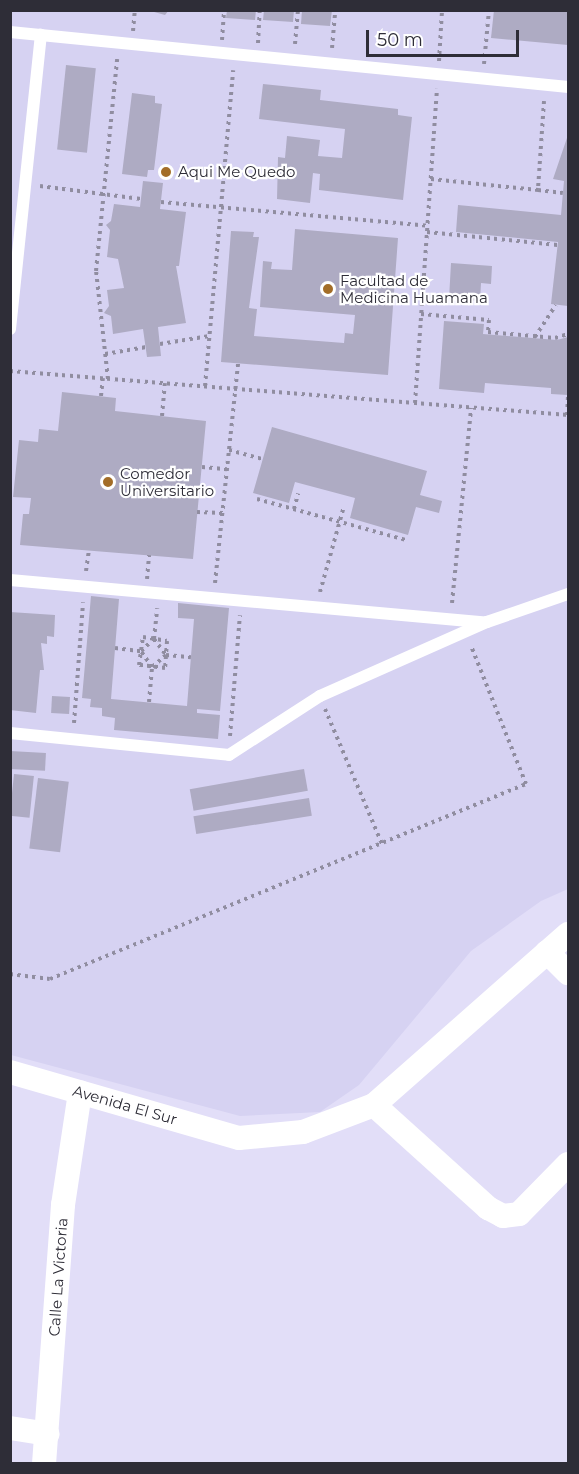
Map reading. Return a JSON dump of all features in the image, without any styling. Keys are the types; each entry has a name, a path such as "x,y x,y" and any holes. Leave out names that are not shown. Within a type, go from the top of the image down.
{"street":[{"path":"568,934 374,1105 488,1208 503,1216 519,1214 568,1164"},
{"path":"547,952 568,973"},
{"name":"Avenida El Sur","path":"10,1072 239,1138 303,1132 374,1105"},
{"name":"Calle La Victoria","path":"44,1464 63,1205 80,1092"},
{"path":"10,1428 48,1434"}],"lane":[{"path":"10,32 568,87"},
{"path":"10,329 41,35"},
{"path":"10,580 487,622"},
{"path":"10,733 229,754 320,696 465,631 568,594"}],"path":[{"path":"221,53 224,10"},
{"path":"257,56 260,10"},
{"path":"294,60 298,10"},
{"path":"331,64 335,10"},
{"path":"415,403 442,10"},
{"path":"482,79 489,10"},
{"path":"101,396 105,378 105,354 96,271 119,43"},
{"path":"205,386 235,54"},
{"path":"538,190 545,85"},
{"path":"431,179 563,193"},
{"path":"25,184 141,199"},
{"path":"161,202 428,226"},
{"path":"428,232 557,245"},
{"path":"535,337 556,305"},
{"path":"421,314 489,320 488,332 555,338 568,334"},
{"path":"160,344 209,336"},
{"path":"105,354 146,347"},
{"path":"214,597 238,363"},
{"path":"10,371 568,415 568,395"},
{"path":"162,416 165,383"},
{"path":"450,619 471,408"},
{"path":"229,450 263,459"},
{"path":"202,467 227,469"},
{"path":"294,509 298,494"},
{"path":"256,499 406,540"},
{"path":"316,606 344,506"},
{"path":"197,512 223,513"},
{"path":"73,739 84,586 89,549"},
{"path":"145,591 149,555"},
{"path":"229,754 241,599"},
{"path":"141,651 154,639 157,608"},
{"path":"10,974 50,978 526,784 465,631"},
{"path":"142,637 168,640 165,668 139,665 141,651 142,637"},
{"path":"154,639 166,655"},
{"path":"115,648 141,651 152,666 149,702"},
{"path":"152,666 166,655 191,657"},
{"path":"320,696 382,844"}],"shaded area":[{"path":"10,11 568,11 568,889 541,901 471,951 359,1085 320,1112 240,1116 11,1055"}],"building":[{"path":"147,10 169,10 165,15"},
{"path":"227,10 256,10 255,20 226,18"},
{"path":"264,10 294,10 293,22 263,20"},
{"path":"302,10 332,10 330,26 301,24"},
{"path":"494,10 568,10 568,45 491,38"},
{"path":"66,65 96,68 87,153 57,150"},
{"path":"263,84 321,90 320,100 398,109 398,115 412,117 403,200 319,190 320,174 313,173 310,203 277,199 278,157 285,158 287,136 320,140 318,156 342,158 345,129 259,119"},
{"path":"132,93 155,96 155,103 162,104 154,170 148,170 147,177 122,174"},
{"path":"568,135 568,306 551,304 558,242 456,232 458,205 561,215 564,181 553,179"},
{"path":"143,181 163,183 160,209 186,212 179,266 176,266 186,323 158,327 161,356 147,357 143,329 113,334 111,316 104,313 109,306 107,290 124,288 118,259 107,257 110,230 106,225 111,221 114,204 140,207"},
{"name":"Facultad de Medicina Huamana","path":"295,229 398,238 388,375 221,362 231,231 254,232 253,237 259,237 249,308 257,309 254,336 344,343 345,333 353,334 355,315 260,307 263,261 272,262 271,269 292,270"},
{"path":"451,263 492,266 491,284 481,283 480,301 449,299"},
{"path":"444,321 484,324 483,334 557,340 568,337 568,395 551,394 551,388 485,383 484,393 439,389"},
{"name":"Comedor Universitario","path":"62,392 116,398 115,411 206,421 193,559 20,545 23,514 29,514 31,498 13,497 19,440 38,442 39,429 58,431"},
{"path":"272,427 427,471 420,495 442,501 439,513 416,507 408,535 350,518 355,498 295,482 289,503 253,493"},
{"path":"91,596 119,599 111,699 187,706 194,619 178,618 178,603 229,608 220,711 197,709 197,713 220,715 218,739 114,730 115,718 102,716 102,708 90,707 91,699 82,698"},
{"path":"10,612 55,615 54,637 47,636 47,644 41,643 44,670 40,670 36,713 10,710"},
{"path":"52,696 70,697 69,714 51,713"},
{"path":"10,751 46,753 45,771 10,769"},
{"path":"304,769 308,791 194,811 190,789"},
{"path":"14,774 34,776 30,818 10,816"},
{"path":"38,778 69,782 60,852 29,848"},
{"path":"309,798 312,816 196,834 193,816"}],"place":[{"name":"Aqui Me Quedo","path":"166,172"},
{"name":"Facultad de Medicina Huamana","path":"328,289"},
{"name":"Comedor Universitario","path":"108,482"}]}
